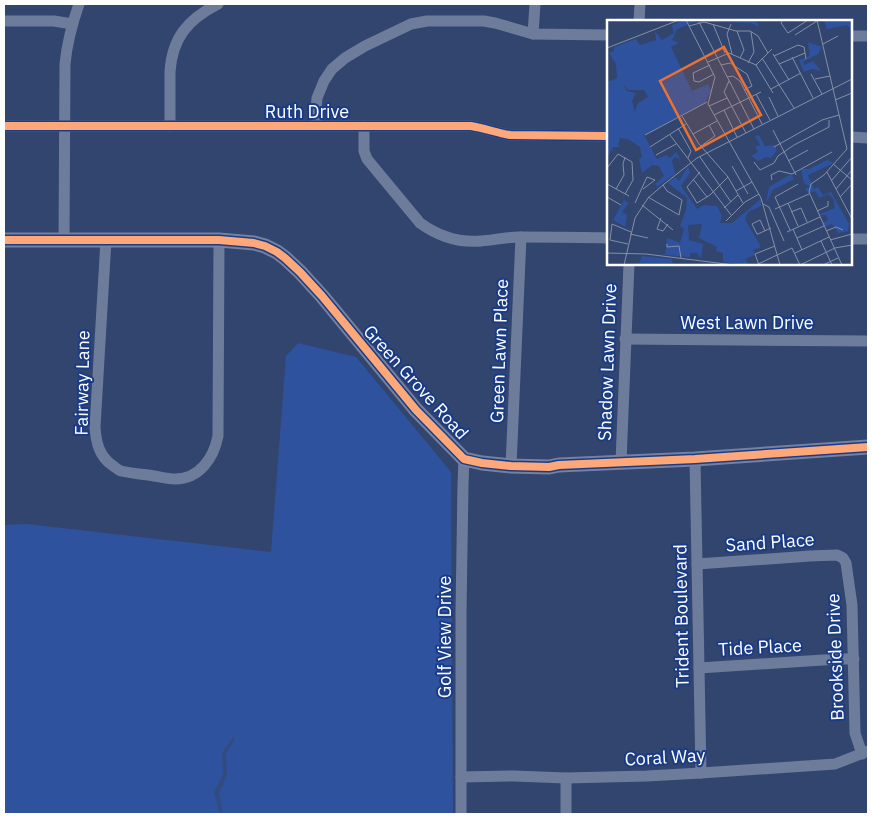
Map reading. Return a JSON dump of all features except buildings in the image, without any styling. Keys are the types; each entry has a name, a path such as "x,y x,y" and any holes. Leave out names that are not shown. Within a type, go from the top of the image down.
{"street":[{"path":"64,240 65,64 66,49 79,4"},
{"path":"170,126 170,64 174,49 188,24 205,10 218,4"},
{"path":"533,34 535,4"},
{"path":"639,20 640,4"},
{"path":"4,21 54,21 72,24"},
{"path":"317,126 317,98 321,86 332,69 345,58 406,26 427,21 484,21 533,34 607,34"},
{"path":"852,36 868,36"},
{"name":"Ruth Drive","path":"4,126 470,126 483,127 500,134 510,135 607,136"},
{"path":"364,126 364,151 367,159 416,218 429,229 445,237 465,241 482,241 505,237 607,238"},
{"path":"852,138 868,138"},
{"name":"Green Lawn Place","path":"511,466 521,237"},
{"path":"852,239 868,239"},
{"name":"Green Grove Road","path":"4,240 219,240 264,246 277,252 300,272 322,296 416,410 464,459 511,466 549,466 695,459 868,447"},
{"name":"Fairway Lane","path":"106,240 95,427 96,439 100,452 119,471 176,479 200,470 209,461 216,448 218,436 219,240"},
{"name":"Shadow Lawn Drive","path":"621,462 629,265"},
{"name":"West Lawn Drive","path":"625,339 868,341"},
{"name":"Golf View Drive","path":"461,814 462,504 464,459"},
{"name":"Trident Boulevard","path":"695,459 701,773"},
{"name":"Sand Place","path":"697,564 810,556 837,556 844,558"},
{"name":"Brookside Drive","path":"844,558 852,605 855,733 865,752"},
{"name":"Tide Place","path":"699,668 854,660"},
{"name":"Coral Way","path":"461,777 514,776 566,778 701,773 836,764 865,752"},
{"path":"566,778 566,814"}],"shaded area":[{"path":"298,343 356,357 451,472 453,814 4,814 4,525 27,524 271,552 286,356"},
{"path":"233,737 235,739 226,753 227,776 219,793 223,814 220,814 214,792 223,774 222,753"}],"cycle path":[{"path":"4,126 471,126 510,135 607,136"},
{"path":"4,240 219,240 254,243 265,246 277,252 300,272 416,410 464,459 511,466 549,467 868,447"}]}
